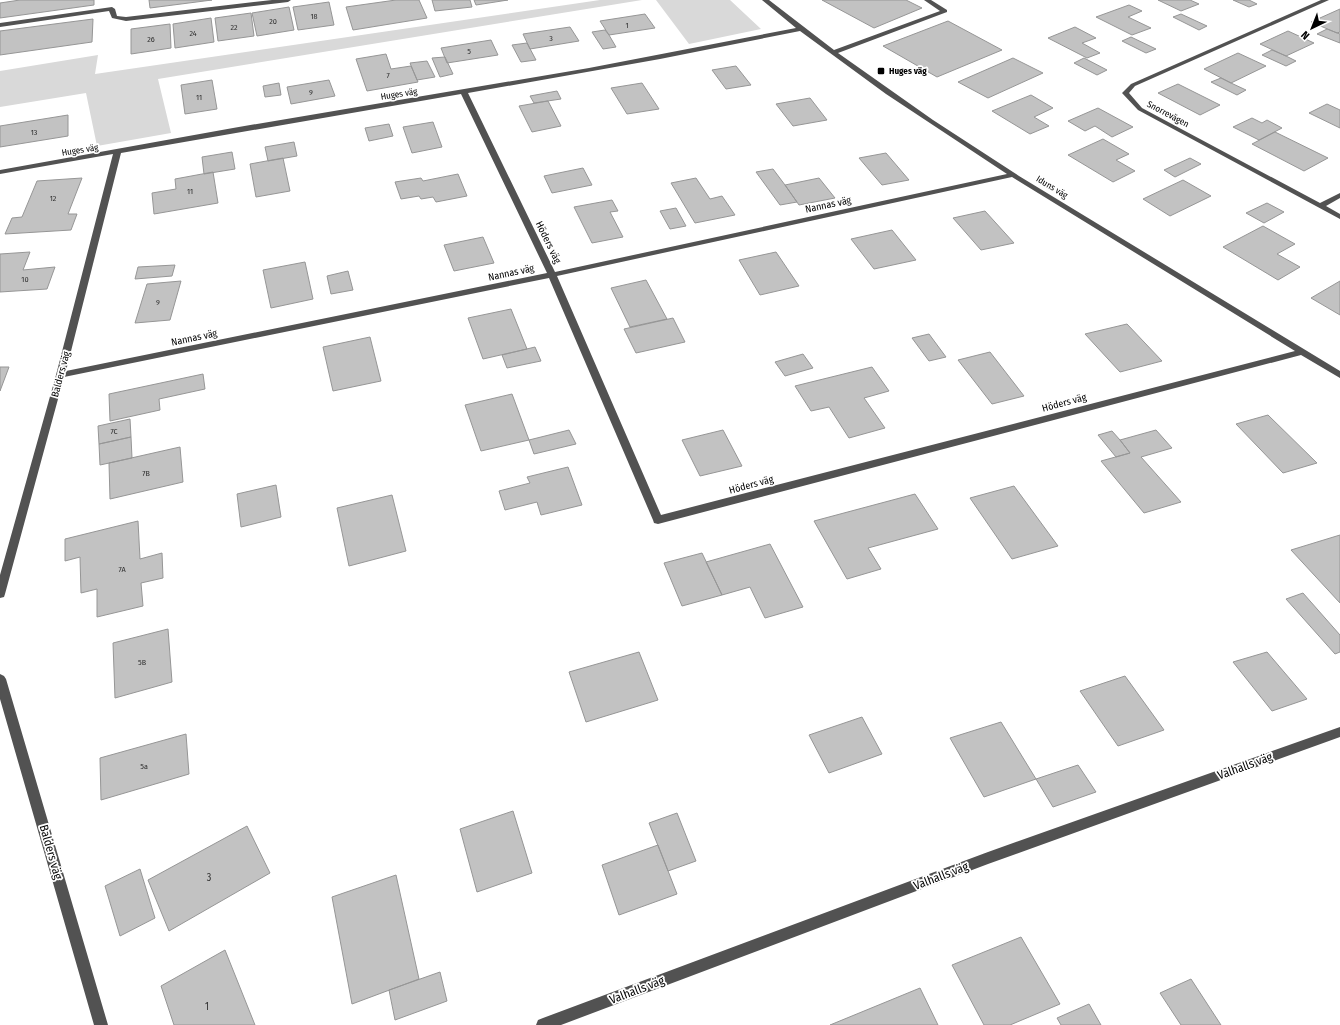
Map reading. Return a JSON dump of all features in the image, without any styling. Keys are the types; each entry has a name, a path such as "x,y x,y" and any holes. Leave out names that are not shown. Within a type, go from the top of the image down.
{"street":[{"path":"112,0 114,17 126,19 288,0"},
{"name":"Iduns väg","path":"765,0 832,53 956,139 1340,375"},
{"path":"832,53 945,11 927,0"},
{"name":"Snorrevägen","path":"1326,0 1133,85 1125,93 1140,109 1340,217"},
{"path":"0,25 112,9"},
{"name":"Huges väg","path":"0,172 117,153 233,130 464,92 801,29"},
{"name":"Höders väg","path":"464,92 552,275 658,520 1303,352"},
{"name":"Balders väg","path":"0,594 60,375 117,153"},
{"name":"Nannas väg","path":"60,375 552,275 1013,175"},
{"path":"1320,206 1340,195"},
{"name":"Balders väg","path":"0,679 101,1025"},
{"name":"Valhalls väg","path":"543,1025 988,858 1340,732"}],"shaded area":[{"path":"600,0 642,0 158,79 171,133 97,146 86,93 0,107 0,71 98,55 95,74"},
{"path":"656,0 730,0 761,29 689,44"}],"building":[{"path":"20,0 94,0 94,5 0,18 0,3"},
{"path":"149,0 212,0 150,8"},
{"path":"396,0 419,0 427,18 353,30 346,7"},
{"path":"432,0 470,0 472,7 435,11"},
{"path":"474,0 508,0 476,5"},
{"path":"822,0 906,0 922,8 874,28"},
{"path":"1158,0 1190,0 1199,4 1181,11"},
{"path":"1233,0 1249,0 1257,4 1249,7"},
{"path":"329,2 334,25 298,30 293,7"},
{"path":"1129,5 1142,11 1128,17 1151,28 1132,35 1096,17"},
{"path":"289,7 294,30 257,36 252,13"},
{"path":"1340,9 1340,32 1337,33 1311,22"},
{"path":"251,13 254,36 218,41 215,18"},
{"path":"645,14 655,28 609,35 600,21"},
{"path":"1181,14 1207,26 1199,30 1173,17"},
{"path":"211,18 214,42 175,48 173,24"},
{"path":"93,19 92,42 0,55 0,31"},
{"path":"948,21 1002,50 937,77 883,46"},
{"path":"170,24 171,48 131,54 131,29"},
{"path":"570,27 579,41 530,49 523,34"},
{"path":"1075,27 1096,38 1082,43 1100,53 1087,58 1048,38"},
{"path":"1327,29 1340,34 1340,43 1317,34"},
{"path":"605,30 616,47 603,49 592,32"},
{"path":"1288,31 1314,43 1286,56 1260,44"},
{"path":"1131,37 1156,49 1146,53 1122,41"},
{"path":"491,40 498,55 447,63 441,48"},
{"path":"527,43 536,60 521,62 512,45"},
{"path":"1272,50 1296,61 1286,66 1262,55"},
{"path":"1238,53 1266,66 1231,83 1204,69"},
{"path":"386,54 391,69 411,66 418,82 367,91 356,59"},
{"path":"445,57 453,74 440,77 432,58"},
{"path":"1013,58 1043,73 988,98 958,82"},
{"path":"1084,58 1107,70 1097,75 1074,63"},
{"path":"427,61 435,77 417,80 410,63"},
{"path":"736,66 751,85 726,89 712,70"},
{"path":"1221,78 1246,90 1237,95 1211,82"},
{"path":"212,80 217,109 185,114 181,85"},
{"path":"329,80 335,96 291,104 287,87"},
{"path":"279,83 281,95 265,97 263,86"},
{"path":"642,83 659,109 627,114 611,88"},
{"path":"1178,84 1220,105 1200,115 1158,93"},
{"path":"557,91 561,99 534,103 530,96"},
{"path":"1031,95 1053,108 1034,117 1049,126 1030,134 992,111"},
{"path":"810,98 827,120 793,126 776,104"},
{"path":"548,101 561,126 532,132 519,106"},
{"path":"1327,104 1340,110 1340,128 1309,113"},
{"path":"1098,108 1133,127 1112,137 1095,126 1085,131 1068,121"},
{"path":"68,115 68,136 0,147 0,126"},
{"path":"1252,118 1262,123 1267,120 1282,128 1259,140 1233,127"},
{"path":"433,122 442,147 412,153 403,127"},
{"path":"389,124 393,136 369,141 365,128"},
{"path":"1275,132 1328,158 1304,171 1252,144"},
{"path":"1103,139 1129,154 1116,160 1135,171 1113,182 1068,155"},
{"path":"294,142 297,156 268,161 265,147"},
{"path":"232,152 235,169 204,174 202,157"},
{"path":"886,153 909,180 882,185 859,158"},
{"path":"283,158 290,191 256,197 250,164"},
{"path":"1190,158 1201,164 1175,177 1164,170"},
{"path":"583,168 592,185 552,193 544,176"},
{"path":"773,169 797,202 780,205 756,172"},
{"path":"213,172 218,203 154,214 152,193 176,189 175,179"},
{"path":"458,174 467,196 436,202 433,197 421,199 419,196 401,199 395,182 421,178 423,181"},
{"path":"82,178 68,214 77,214 71,230 5,234 12,218 22,217 37,181"},
{"path":"696,178 710,199 722,196 735,215 695,223 671,183"},
{"path":"819,178 835,198 799,205 785,185"},
{"path":"1183,180 1211,196 1170,216 1143,199"},
{"path":"612,200 618,211 610,212 623,237 592,243 574,207"},
{"path":"1267,203 1284,212 1264,223 1246,213"},
{"path":"676,208 686,226 670,229 660,211"},
{"path":"985,211 1014,243 981,250 953,218"},
{"path":"1263,226 1295,244 1277,254 1300,267 1278,280 1223,247"},
{"path":"892,230 916,260 874,269 851,239"},
{"path":"483,237 494,263 454,271 444,245"},
{"path":"30,252 23,270 55,267 47,289 0,292 0,254"},
{"path":"776,252 799,286 760,295 739,260"},
{"path":"305,262 313,299 271,308 263,270"},
{"path":"175,265 172,276 135,279 138,267"},
{"path":"348,271 353,290 331,294 327,276"},
{"path":"646,280 667,319 630,327 611,288"},
{"path":"181,281 170,320 135,323 147,284"},
{"path":"1340,281 1340,315 1311,298"},
{"path":"511,309 527,349 483,359 468,318"},
{"path":"673,318 685,342 636,353 624,329"},
{"path":"1127,324 1162,361 1120,372 1085,334"},
{"path":"929,334 946,357 929,361 912,338"},
{"path":"370,337 381,381 333,391 323,347"},
{"path":"535,347 541,361 507,368 502,355"},
{"path":"990,352 1024,396 992,404 958,360"},
{"path":"803,354 813,368 785,376 775,362"},
{"path":"0,367 9,367 0,391"},
{"path":"872,367 889,391 864,398 885,428 849,438 829,407 811,411 795,386"},
{"path":"203,374 205,389 159,399 160,410 110,421 109,394"},
{"path":"512,394 529,440 481,451 465,405"},
{"path":"1268,415 1317,463 1283,473 1236,424"},
{"path":"130,419 131,437 99,444 98,426"},
{"path":"569,430 576,444 534,454 529,440"},
{"path":"723,430 742,466 700,476 682,440"},
{"path":"1156,430 1172,448 1141,457 1181,502 1144,513 1101,461 1130,453 1120,440"},
{"path":"1112,431 1130,453 1116,457 1098,435"},
{"path":"131,437 132,458 100,465 99,444"},
{"path":"180,447 183,482 110,499 109,463"},
{"path":"568,467 582,505 541,515 537,502 505,510 499,491 530,483 527,477"},
{"path":"276,485 281,517 241,527 237,494"},
{"path":"1014,486 1058,546 1012,559 970,498"},
{"path":"915,494 938,529 868,548 881,569 847,579 814,521"},
{"path":"392,495 406,551 349,566 337,508"},
{"path":"138,521 140,559 162,553 163,578 141,583 143,606 97,617 97,589 81,593 80,557 65,561 65,539"},
{"path":"1340,535 1340,603 1291,550"},
{"path":"770,544 803,607 765,618 750,587 722,595 706,562"},
{"path":"702,553 722,595 682,606 664,563"},
{"path":"1303,593 1340,635 1340,652 1335,654 1286,599"},
{"path":"168,629 172,682 115,698 113,643"},
{"path":"639,652 658,700 586,722 569,672"},
{"path":"1267,652 1307,699 1272,711 1233,662"},
{"path":"1125,676 1164,730 1118,746 1080,691"},
{"path":"862,717 882,754 829,773 809,735"},
{"path":"1001,722 1036,779 984,797 950,738"},
{"path":"186,734 189,774 101,800 100,758"},
{"path":"1078,765 1096,792 1053,807 1036,779"},
{"path":"513,811 532,873 477,892 460,829"},
{"path":"677,813 696,861 668,871 649,823"},
{"path":"247,826 270,873 169,931 148,880"},
{"path":"658,845 677,894 619,915 602,865"},
{"path":"140,869 155,918 120,936 105,886"},
{"path":"396,875 419,979 352,1004 332,897"},
{"path":"1021,937 1060,1004 1010,1025 984,1025 952,965"},
{"path":"225,950 255,1025 174,1025 161,986"},
{"path":"440,972 447,1001 395,1020 389,990"},
{"path":"1191,979 1221,1025 1181,1025 1160,993"},
{"path":"920,988 938,1025 830,1025"},
{"path":"1089,1004 1101,1025 1061,1025 1057,1018"}],"place":[{"name":"Huges väg","path":"881,71"}]}
